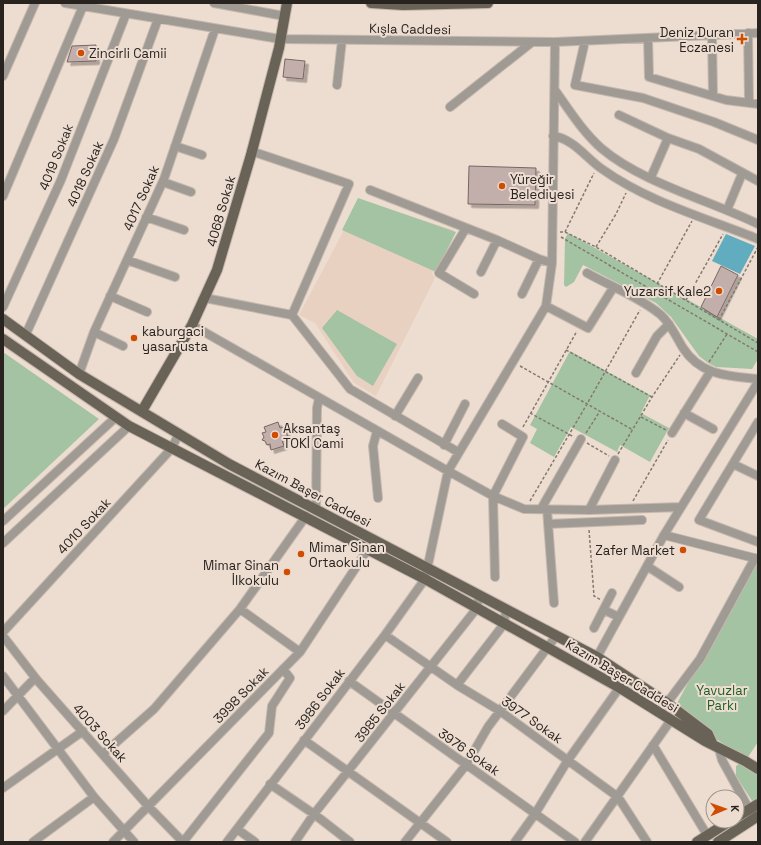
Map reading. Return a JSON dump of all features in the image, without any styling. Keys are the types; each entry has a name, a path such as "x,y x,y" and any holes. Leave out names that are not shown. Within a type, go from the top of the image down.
{"main road":[{"name":"4068 Sokak","path":"142,412 192,325 217,270 252,151 280,39 287,3"},
{"path":"371,3 403,5 488,3"},
{"name":"Kazım Başer Caddesi","path":"3,318 79,374 229,464 597,657 667,703 708,734 716,747"},
{"name":"Kazım Başer Caddesi","path":"3,339 114,418 306,516 425,579 620,688 716,747 758,769"},
{"path":"745,812 754,807"},
{"path":"720,842 758,816"},
{"path":"697,842 718,829"}],"street":[{"path":"3,76 35,3"},
{"name":"Kışla Caddesi","path":"65,3 280,39 555,42 758,33"},
{"path":"214,3 284,16"},
{"path":"3,196 83,6"},
{"name":"4019 Sokak","path":"3,307 61,180 126,14"},
{"name":"4018 Sokak","path":"26,334 114,139 158,19"},
{"name":"4017 Sokak","path":"79,374 94,332 163,182 215,28"},
{"path":"748,34 749,103"},
{"path":"712,35 712,96"},
{"path":"648,38 649,77 712,96 758,104"},
{"path":"337,85 342,40"},
{"path":"586,41 574,85 643,98 714,122 758,140"},
{"path":"450,107 532,42"},
{"path":"555,42 552,263 546,306 588,328 613,288"},
{"path":"555,90 578,122 601,147 627,166 683,193 728,210 758,224"},
{"path":"619,115 668,138 698,149 758,182"},
{"path":"553,136 568,140 615,179 758,239"},
{"path":"651,177 668,138"},
{"path":"175,146 202,155"},
{"path":"252,151 349,184 292,315"},
{"path":"728,210 742,174"},
{"path":"163,182 191,192"},
{"path":"370,190 497,240 539,260 552,263"},
{"path":"146,217 184,230"},
{"path":"466,228 439,273 474,294"},
{"path":"481,272 497,240"},
{"path":"127,260 175,278"},
{"path":"522,294 539,260"},
{"path":"587,273 644,303 662,315 684,349 697,364 707,370 729,377 758,380 664,535 597,657"},
{"path":"110,296 147,312"},
{"path":"204,298 292,315 350,389 458,452"},
{"name":"3986 Sokak","path":"227,842 385,635 425,579 448,471 546,306"},
{"path":"636,373 657,336 669,324"},
{"path":"192,325 493,496 524,509 589,510 681,507"},
{"path":"94,332 123,346"},
{"path":"672,433 707,370"},
{"path":"395,416 418,378"},
{"path":"316,509 317,408 319,398"},
{"path":"444,445 465,404"},
{"path":"684,413 713,429"},
{"path":"3,521 114,418"},
{"path":"758,423 699,520 758,542"},
{"path":"495,577 493,496 523,437 502,424"},
{"path":"3,543 129,426"},
{"path":"377,431 373,446 378,498"},
{"name":"4010 Sokak","path":"3,632 172,448 179,434"},
{"path":"554,603 548,524 544,509 581,439"},
{"path":"589,510 615,460"},
{"path":"733,464 758,476"},
{"path":"103,754 154,708 240,609 306,516"},
{"path":"548,524 642,520"},
{"path":"664,535 756,558 700,659 667,703"},
{"name":"3998 Sokak","path":"113,842 300,652 368,549"},
{"path":"647,566 679,587"},
{"path":"594,628 612,593"},
{"path":"477,608 479,595"},
{"path":"605,606 619,618"},
{"name":"3985 Sokak","path":"295,842 314,814 477,608"},
{"path":"240,609 300,652"},
{"path":"457,685 504,624 506,609"},
{"name":"3977 Sokak","path":"385,635 457,685 500,711 618,797 647,842"},
{"name":"4003 Sokak","path":"3,636 35,678 149,807 183,842"},
{"path":"405,842 419,822 466,765 488,727 556,636"},
{"path":"183,842 269,733 272,706 290,678 283,669"},
{"path":"3,676 94,796 134,842"},
{"path":"515,842 535,814 568,760 627,677"},
{"path":"3,712 35,678"},
{"name":"3976 Sokak","path":"349,681 575,842"},
{"path":"585,842 671,720"},
{"path":"3,788 83,731"},
{"path":"304,740 447,842"},
{"path":"653,745 707,836"},
{"path":"716,747 722,760 754,807"},
{"path":"270,784 314,814 350,842"},
{"path":"33,842 94,796"},
{"path":"237,829 255,842"}],"path":[{"path":"565,232 598,166"},
{"path":"596,247 616,214 630,186"},
{"path":"658,284 696,214"},
{"path":"686,300 728,227"},
{"path":"552,232 565,232 596,247 758,343"},
{"path":"552,232 758,352"},
{"path":"719,320 758,247"},
{"path":"524,509 587,404 644,303"},
{"path":"519,434 548,380 581,324"},
{"path":"707,370 727,334"},
{"path":"615,460 652,397 684,349"},
{"path":"566,350 652,397"},
{"path":"512,362 548,380 633,430"},
{"path":"581,439 600,411"},
{"path":"629,508 672,433 641,416"},
{"path":"589,522 594,596 605,606"}],"shaded area":[{"path":"360,200 454,230 432,274 435,278 376,396 354,383 315,323 299,315"}],"green space":[{"path":"358,198 456,232 436,272 342,230"},
{"path":"568,233 758,339 758,359 752,369 716,367 708,363 699,356 671,317 656,303 583,265 574,282 566,287 564,285 565,239"},
{"path":"337,310 397,344 373,386 357,376 322,328"},
{"path":"570,351 650,395 641,413 669,428 650,462 620,445 617,452 571,427 554,457 530,443 537,429 530,425"},
{"path":"3,352 99,419 3,509"},
{"name":"Yavuzlar Parkı","path":"755,558 758,559 758,742 746,760 674,709"},
{"path":"740,763 758,774 758,802 754,804 736,776 736,766"}],"water":[{"path":"726,234 755,246 740,274 712,261"}],"building":[{"name":"Zincirli Camii","path":"96,45 96,61 67,62 72,46"},
{"path":"285,59 305,61 303,79 283,77"},
{"name":"Yüreğir Belediyesi","path":"469,166 536,168 535,205 468,204"},
{"name":"Yuzarsif Kale2","path":"721,266 738,275 717,317 701,307"},
{"name":"Aksantaş TOKİ Cami","path":"278,422 280,428 285,427 288,438 282,440 284,446 271,450 270,444 267,445 265,441 262,440 264,437 262,433 266,432 264,427"}],"place":[{"name":"Deniz Duran Eczanesi","path":"742,39"},
{"name":"Zincirli Camii","path":"81,53"},
{"name":"Yüreğir Belediyesi","path":"502,186"},
{"name":"Yuzarsif Kale2","path":"719,291"},
{"name":"kaburgaci yasar usta","path":"134,338"},
{"name":"Aksantaş TOKİ Cami","path":"275,435"},
{"name":"Zafer Market","path":"683,550"},
{"name":"Mimar Sinan Ortaokulu","path":"301,554"},
{"name":"Mimar Sinan İlkokulu","path":"287,572"}]}
